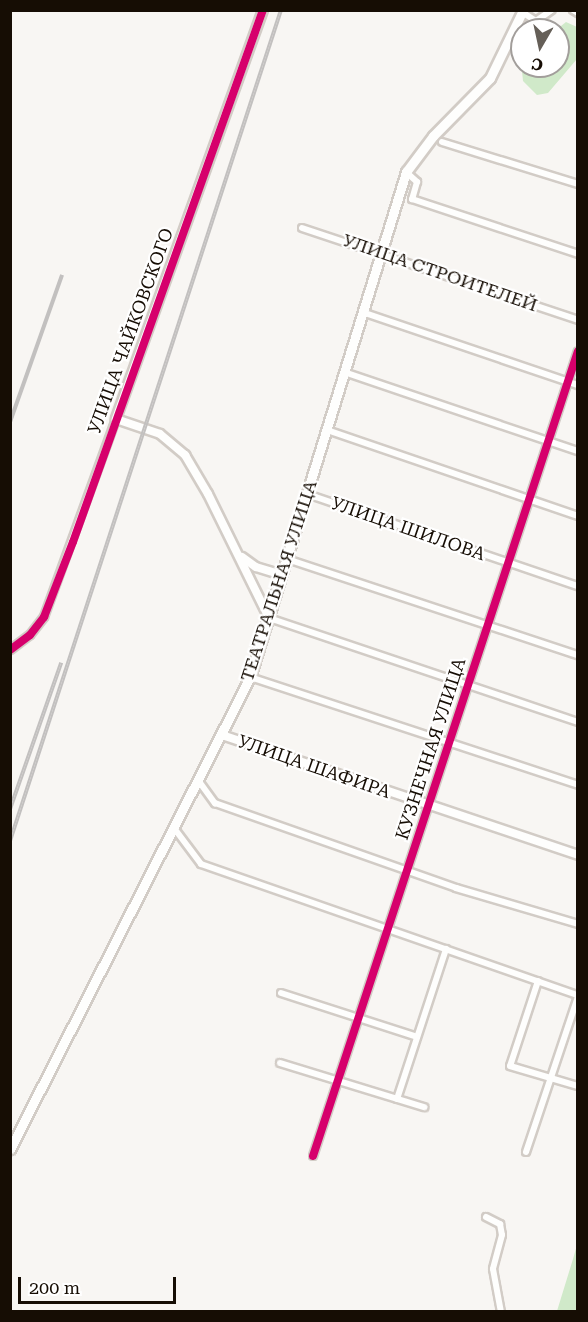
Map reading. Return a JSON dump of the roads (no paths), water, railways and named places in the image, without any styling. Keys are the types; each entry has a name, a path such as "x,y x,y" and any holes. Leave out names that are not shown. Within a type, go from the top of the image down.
{"main road":[{"name":"ТЕАТРАЛЬНАЯ УЛИЦА","path":"10,1149 250,677 406,172 433,136 490,78 522,11"}],"street":[{"name":"УЛИЦА ЧАЙКОВСКОГО","path":"10,650 30,635 44,617 262,10"},
{"path":"522,11 536,21 552,10"},
{"path":"573,10 578,13"},
{"path":"442,142 578,184"},
{"path":"406,172 416,177 412,199 578,254"},
{"name":"УЛИЦА СТРОИТЕЛЕЙ","path":"302,228 578,320"},
{"path":"362,312 578,385"},
{"name":"КУЗНЕЧНАЯ УЛИЦА","path":"313,1156 336,1079 408,870 427,806 489,625 578,351"},
{"path":"344,372 578,451"},
{"path":"116,419 160,434 176,444 208,494 269,618 578,722"},
{"path":"327,429 578,516"},
{"name":"УЛИЦА ШИЛОВА","path":"307,494 578,586"},
{"path":"239,554 256,567 282,575"},
{"path":"288,559 578,654"},
{"path":"250,677 578,785"},
{"name":"УЛИЦА ШАФИРА","path":"222,735 578,855"},
{"path":"198,780 215,803 408,870 578,924"},
{"path":"174,828 201,864 578,996 548,1078 526,1152"},
{"path":"397,1099 446,949"},
{"path":"538,981 510,1066 578,1086"},
{"path":"281,993 417,1036"},
{"path":"280,1063 424,1107"},
{"path":"486,1217 500,1224 502,1235 493,1269 501,1311"}],"railway":[{"path":"10,841 281,10"},
{"path":"10,422 62,275"},
{"path":"10,809 61,663"}]}
